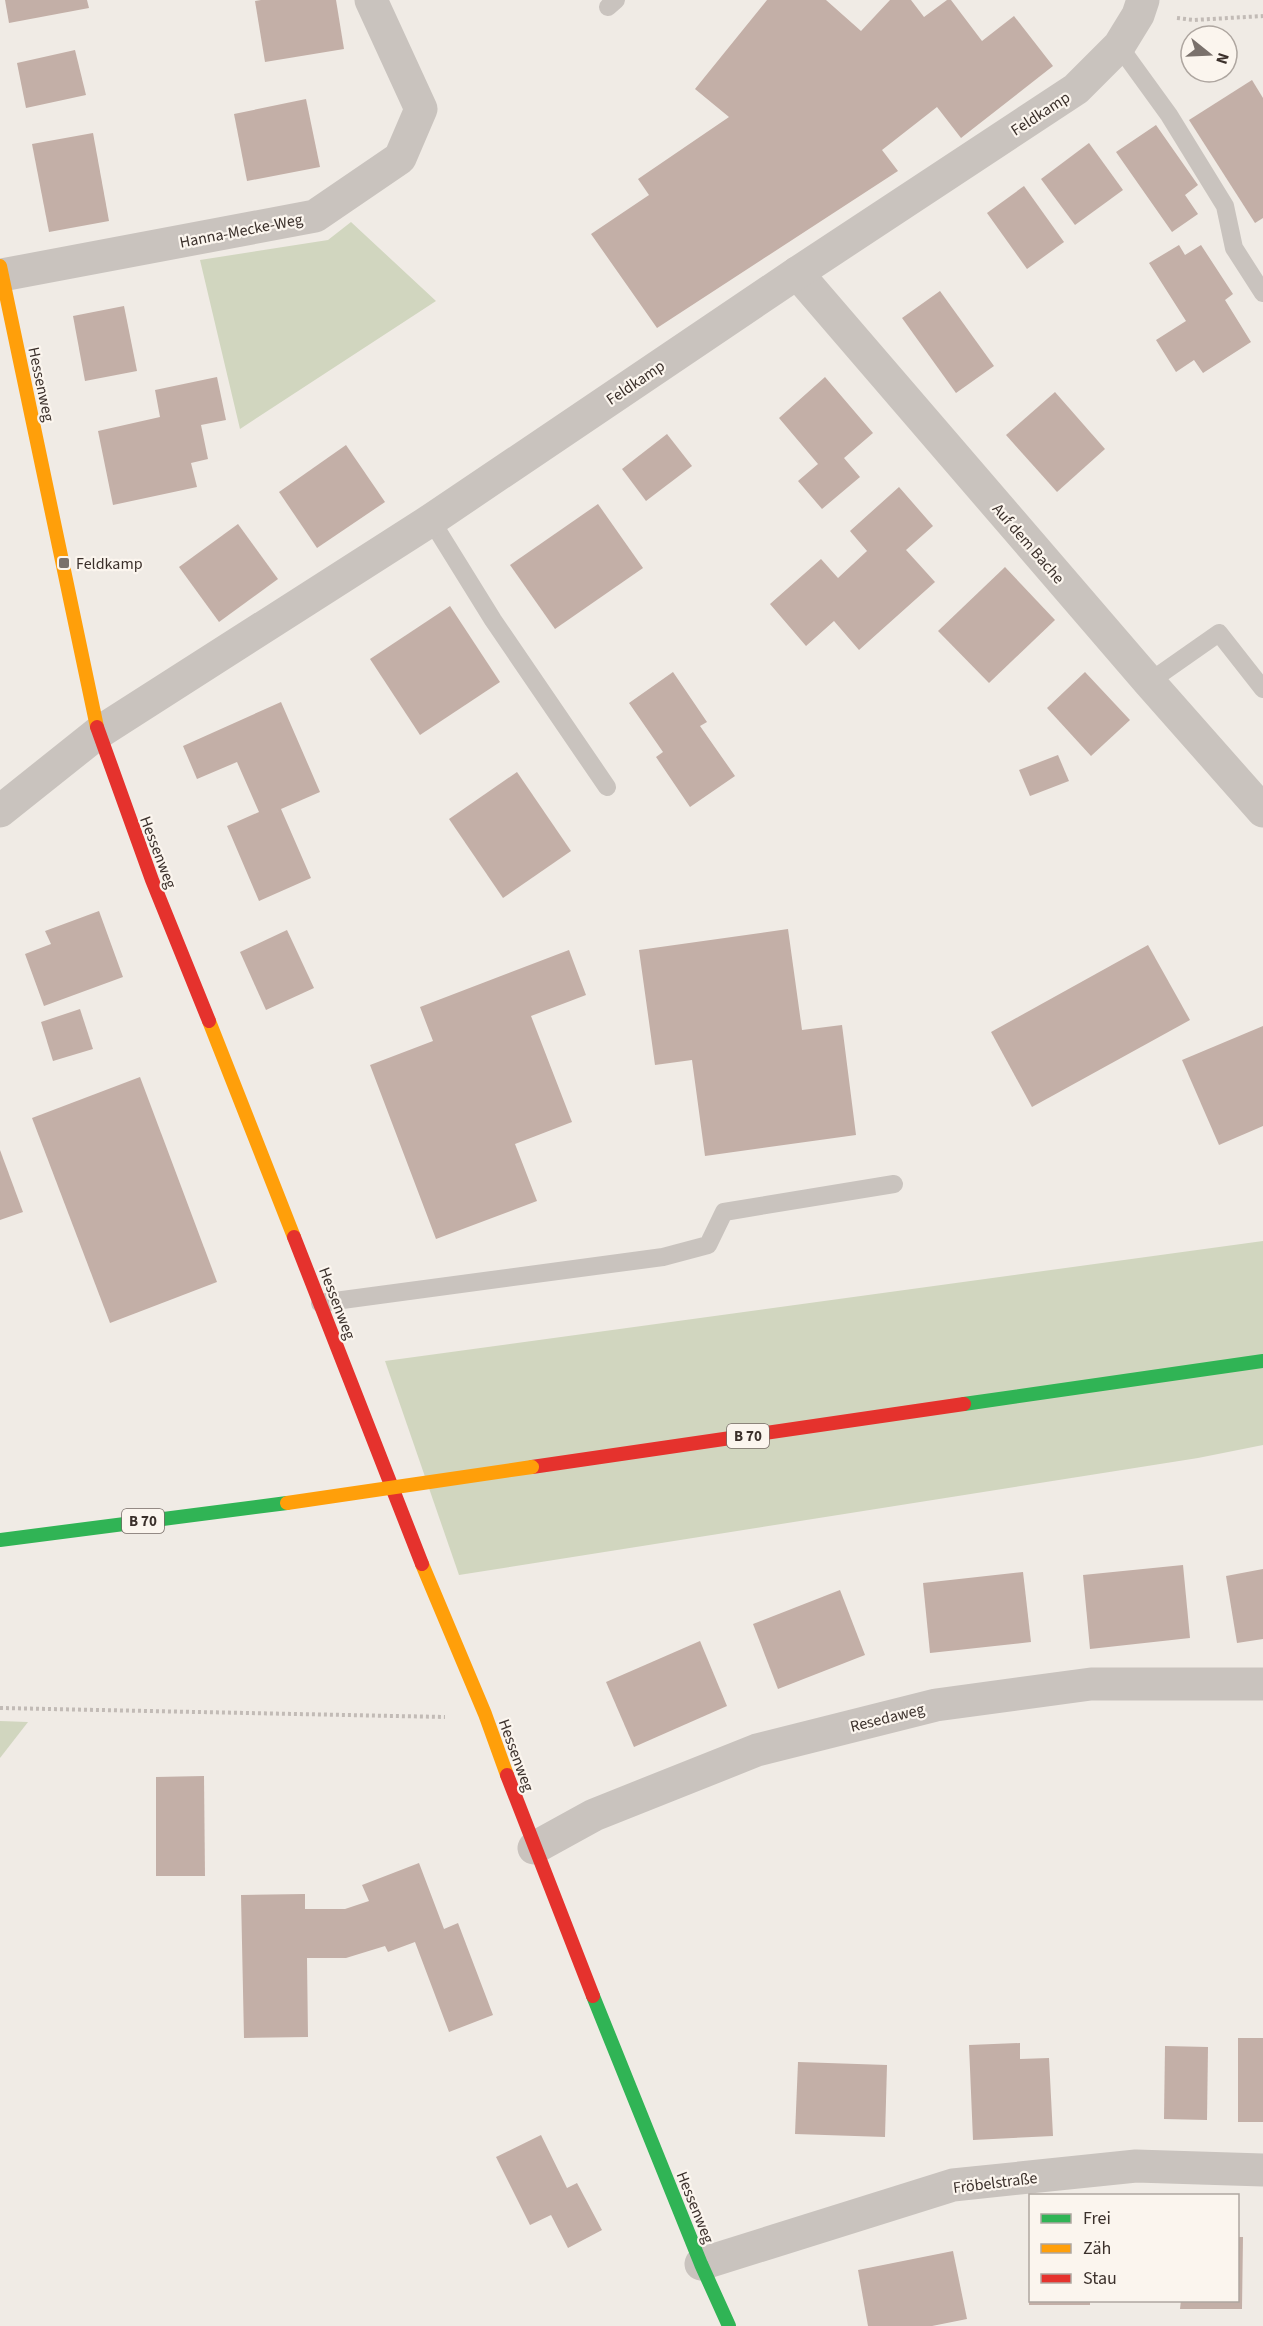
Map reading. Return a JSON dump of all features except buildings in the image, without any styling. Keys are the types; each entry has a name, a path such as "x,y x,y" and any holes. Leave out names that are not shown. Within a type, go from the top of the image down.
{"street":[{"name":"Hanna-Mecke-Weg","path":"1,271 315,216 400,158 421,109 371,0"},
{"name":"Feldkamp","path":"0,811 98,733 431,520 797,273 1076,89 1119,46 1140,7"},
{"name":"Hessenweg","path":"1,271 98,733 152,880 431,1587 485,1714 534,1848 701,2264 729,2326"},
{"name":"Auf dem Bache","path":"797,273 1263,811"},
{"name":"B 70","path":"0,1540 287,1503 1263,1361"},
{"name":"Resedaweg","path":"534,1848 594,1815 758,1750 936,1704 1091,1684 1263,1684"},
{"name":"Fröbelstraße","path":"701,2264 953,2185 1136,2166 1263,2170"}],"lane":[{"path":"1119,46 1169,115 1225,206 1234,248 1263,293"},
{"path":"431,520 493,620 607,787"},
{"path":"1149,682 1219,633 1263,689"},
{"path":"320,1303 663,1257 708,1245 724,1212 894,1184"}],"path":[{"path":"1140,7 1194,20 1263,16"},
{"path":"0,1708 438,1717 485,1714"}],"green space":[{"path":"351,222 436,301 240,429 200,260 328,240"},
{"path":"1263,1241 1263,1445 1198,1458 459,1575 385,1361"},
{"path":"0,1721 28,1722 0,1758"}],"traffic: fast":[{"path":"964,1404 1263,1361"},
{"path":"0,1540 287,1503"},
{"path":"593,1996 701,2264 729,2326"}],"traffic: slow":[{"path":"0,266 97,727"},
{"path":"209,1021 294,1237"},
{"path":"287,1503 532,1467"},
{"path":"422,1564 485,1714 507,1775"}],"traffic: jam":[{"path":"97,727 152,880 209,1021"},
{"path":"294,1237 422,1564"},
{"path":"532,1467 964,1404"},
{"path":"507,1775 593,1996"}],"place":[{"name":"Feldkamp","path":"64,563"}]}
